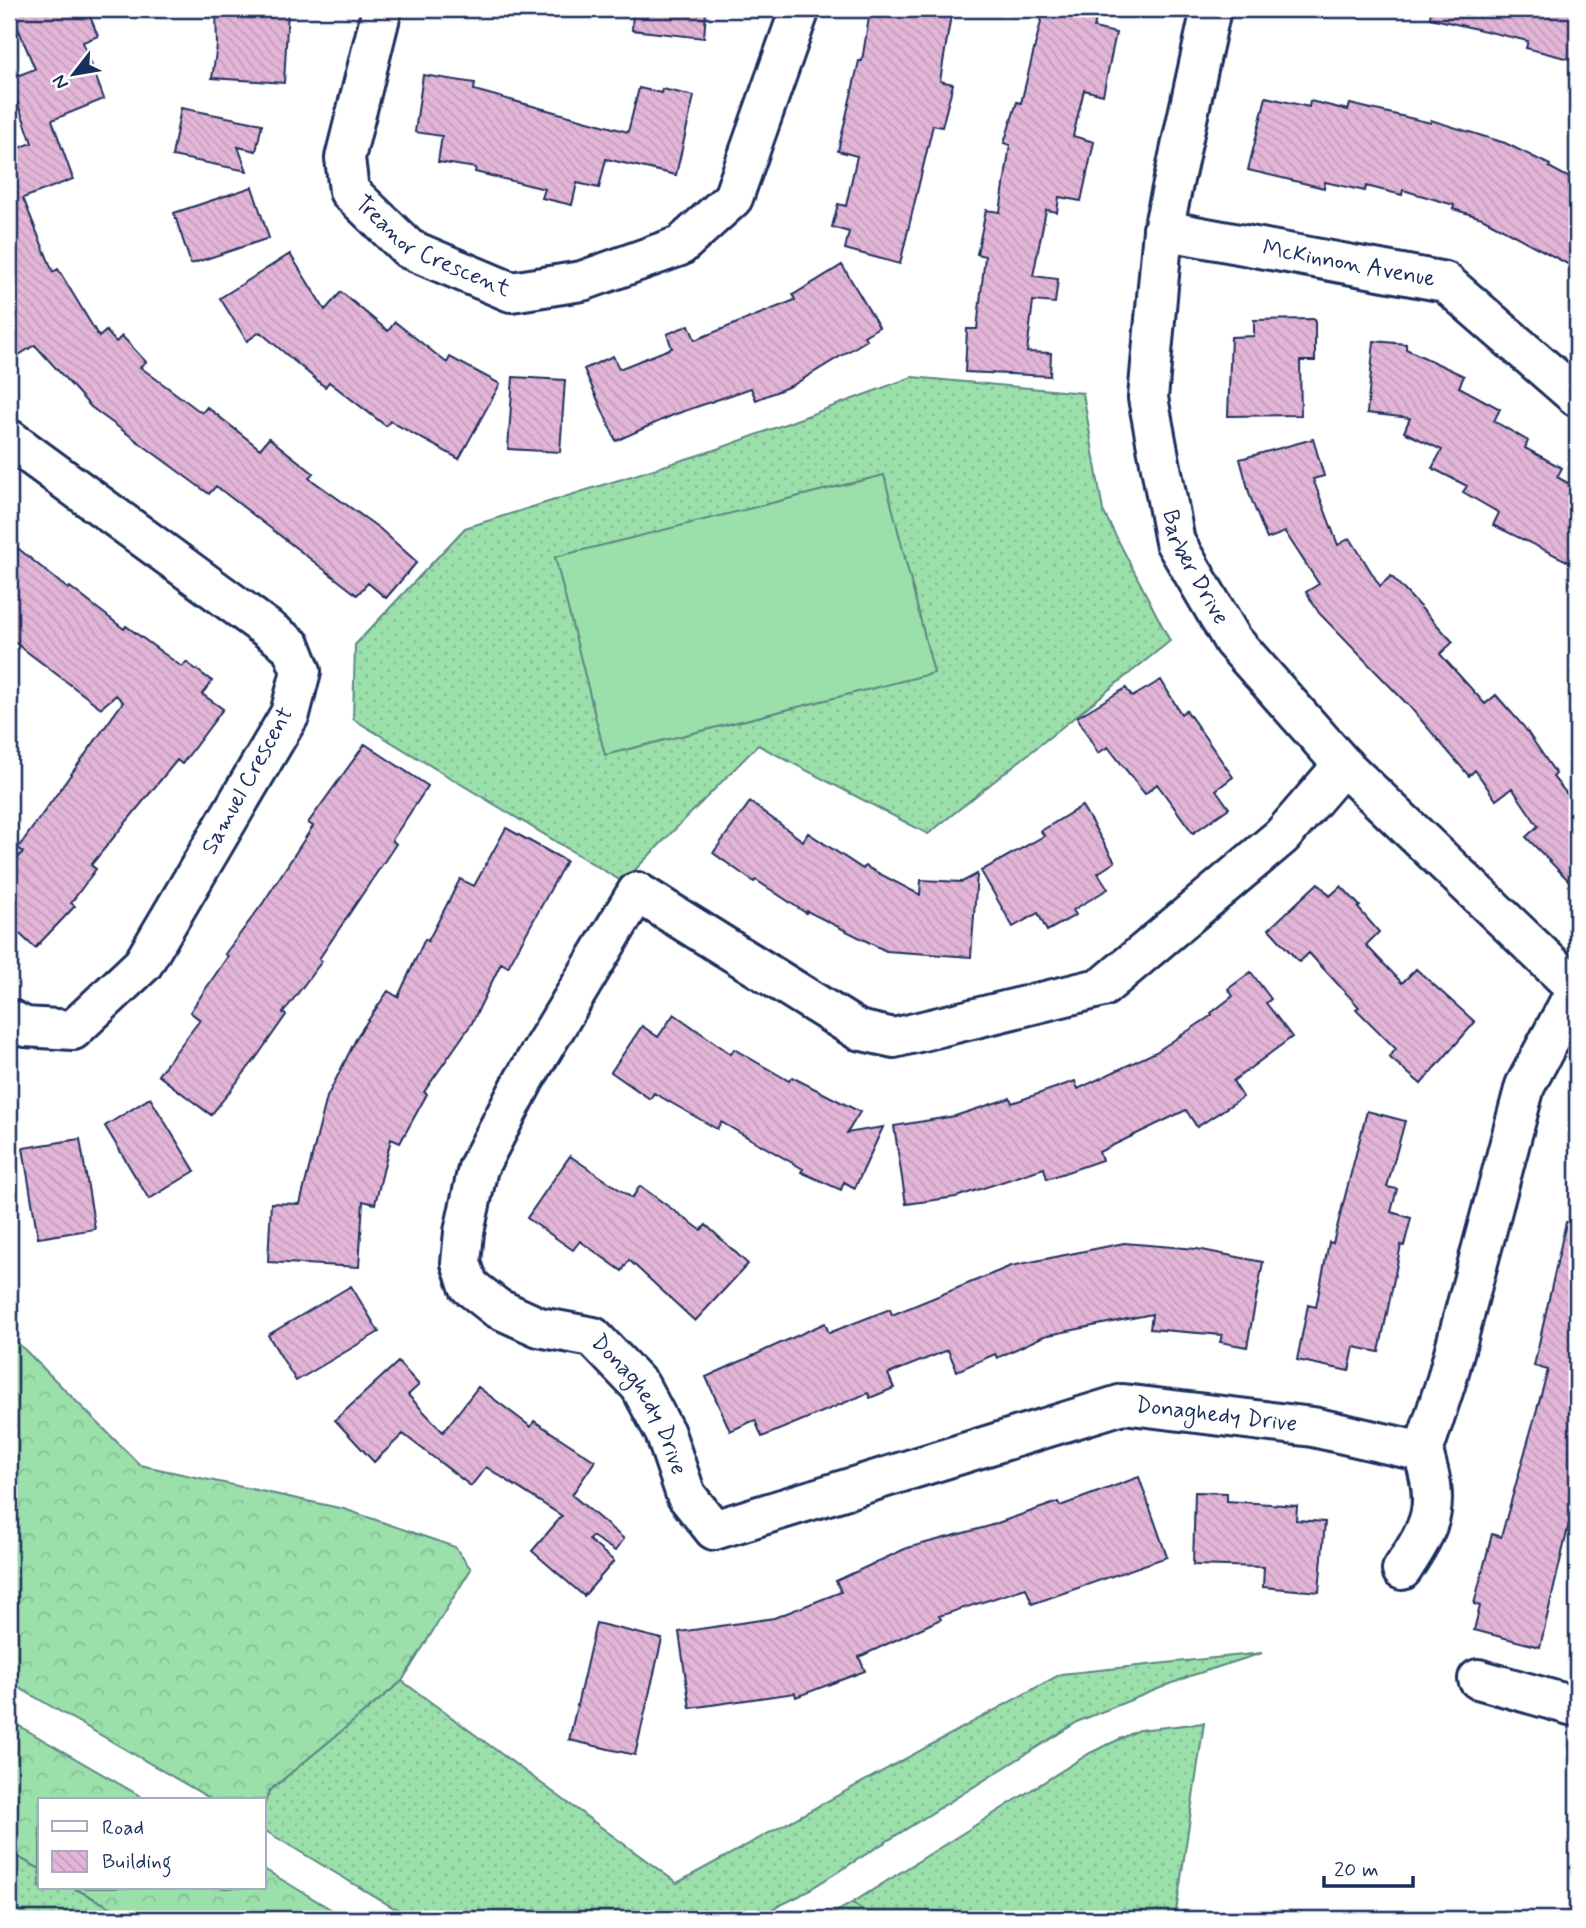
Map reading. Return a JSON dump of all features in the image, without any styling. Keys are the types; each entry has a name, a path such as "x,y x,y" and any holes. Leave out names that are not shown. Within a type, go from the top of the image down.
{"street":[{"name":"Treanor Crescent","path":"382,9 345,158 349,191 409,249 511,292 582,281 680,246 733,198 800,9"},
{"name":"Barber Drive","path":"1211,9 1163,230 1148,398 1175,542 1233,641 1343,765 1577,989"},
{"name":"McKinnon Avenue","path":"1163,230 1445,282 1577,397"},
{"name":"Samuel Crescent","path":"9,439 291,646 301,671 290,714 143,964 73,1030 25,1027 9,1019"},
{"name":"Donaghedy Drive","path":"1343,765 1282,836 1103,987 894,1038 859,1030 637,892 524,1080 478,1168 464,1232 461,1263 469,1286 497,1308 539,1326 593,1337 640,1386 665,1433 685,1495 714,1530 1123,1404 1314,1427 1423,1452"},
{"path":"1402,1570 1429,1530 1434,1486 1423,1452 1447,1379 1525,1086 1577,989"},
{"path":"1478,1679 1577,1707"}],"green space":[{"path":"912,377 1083,393 1103,511 1170,641 928,834 758,745 623,882 353,719 355,645 465,528 718,449"},
{"path":"884,475 934,673 605,755 555,557"},
{"path":"9,1334 140,1465 344,1509 455,1547 471,1569 402,1681 269,1791 266,1800 210,1798 9,1682"},
{"path":"1262,1653 1190,1676 1079,1721 799,1896 752,1919 428,1919 394,1908 266,1831 266,1800 269,1791 402,1681 677,1883 1061,1674"},
{"path":"9,1720 144,1798 38,1798 38,1868 9,1852"},
{"path":"1204,1723 1175,1919 877,1919 852,1903 1090,1753 1139,1730"},
{"path":"9,1852 38,1868 38,1890 78,1890 133,1919 9,1919"},
{"path":"266,1870 347,1919 133,1919 78,1890 266,1890"},
{"path":"852,1903 877,1919 824,1919"}],"building":[{"path":"10,9 87,9 98,36 83,42 104,99 52,120 73,179 23,198 53,272 58,269 99,337 106,331 116,342 122,336 146,362 140,367 202,413 207,407 260,449 269,438 313,473 309,478 379,528 417,562 386,598 368,583 357,595 216,486 209,494 91,407 35,345 17,356 9,342 9,152 32,143 9,79 35,69"},
{"path":"216,9 288,9 284,83 212,78 217,46"},
{"path":"633,9 706,11 704,38 632,30"},
{"path":"894,9 952,9 940,81 953,84 942,127 933,125 900,264 845,249 849,232 832,227 838,204 846,206 857,156 838,151 859,61 862,61 870,11 893,15"},
{"path":"1044,9 1098,9 1094,28 1116,33 1103,95 1084,90 1073,136 1094,142 1081,201 1059,197 1057,212 1046,210 1033,276 1058,279 1055,303 1033,301 1027,352 1051,353 1050,376 965,372 967,329 977,329 985,256 977,254 986,210 1000,212 1010,145 1004,143 1017,102 1021,103"},
{"path":"1431,9 1577,9 1577,61 1526,48 1528,41 1430,18"},
{"path":"423,75 475,83 474,90 628,132 639,88 661,93 662,89 694,96 676,175 606,159 599,188 577,183 572,205 542,198 545,189 475,172 476,168 438,162 442,136 415,132"},
{"path":"1266,97 1309,107 1310,101 1348,110 1350,104 1431,123 1431,120 1505,143 1550,165 1549,167 1577,182 1577,269 1482,218 1453,209 1454,205 1403,190 1402,195 1366,186 1365,191 1325,182 1324,188 1248,170"},
{"path":"181,108 262,124 256,151 238,147 247,171 172,156"},
{"path":"252,187 269,238 191,264 174,213"},
{"path":"290,254 325,310 341,292 388,331 395,322 447,363 450,357 500,384 459,459 390,421 386,426 329,382 325,387 260,332 247,341 220,298"},
{"path":"842,265 879,327 864,336 867,340 793,385 756,400 751,388 673,415 616,441 584,369 613,356 619,369 672,348 667,334 689,325 695,340 795,300 793,295"},
{"path":"1315,319 1315,361 1300,361 1301,415 1228,416 1231,337 1254,336 1254,320"},
{"path":"1374,341 1406,344 1406,349 1464,376 1459,387 1500,409 1494,421 1528,441 1525,448 1562,468 1557,477 1577,488 1577,566 1493,525 1499,513 1463,492 1467,486 1432,468 1442,450 1404,432 1410,418 1367,413"},
{"path":"513,377 565,380 560,452 508,449"},
{"path":"1313,439 1324,476 1313,479 1338,545 1350,538 1380,586 1391,576 1453,642 1440,654 1485,704 1496,695 1524,727 1556,774 1553,777 1577,806 1577,889 1526,837 1538,826 1512,788 1496,800 1475,770 1469,776 1410,707 1319,613 1306,592 1319,584 1285,532 1267,539 1250,496 1240,459"},
{"path":"9,541 68,589 70,587 124,629 126,626 182,667 186,662 212,681 202,694 223,709 182,764 177,760 91,865 96,869 71,903 75,906 35,948 9,924 9,867 23,852 18,848 123,702 116,695 101,708 9,638"},
{"path":"1161,680 1181,714 1186,710 1233,777 1216,790 1229,808 1193,833 1157,784 1145,794 1108,747 1098,753 1077,717 1126,688 1132,697"},
{"path":"365,744 428,786 392,840 396,844 319,959 322,961 283,1013 286,1015 256,1058 211,1115 158,1075 200,1020 190,1012 228,956 225,954 263,903 313,826 308,823"},
{"path":"750,802 803,841 808,833 863,869 865,866 920,895 921,880 962,882 977,874 971,957 886,951 807,911 806,913 756,880 754,882 713,853"},
{"path":"1082,806 1115,862 1098,873 1108,889 1073,910 1076,915 1047,931 1038,913 1013,927 981,871 1044,836 1041,831"},
{"path":"506,828 566,861 508,967 501,963 472,1023 424,1092 427,1094 400,1143 391,1139 375,1204 363,1201 359,1267 268,1262 271,1203 300,1204 327,1097 358,1035 388,991 398,997 425,939 428,941 460,879 474,886"},
{"path":"1318,883 1330,896 1341,886 1360,906 1358,908 1379,932 1366,945 1402,983 1416,969 1475,1022 1421,1084 1389,1057 1396,1049 1356,1009 1359,1007 1309,953 1299,962 1269,929"},
{"path":"1251,972 1271,999 1266,1003 1292,1037 1233,1081 1243,1097 1197,1127 1186,1110 1099,1152 1102,1160 1047,1179 1044,1168 956,1197 906,1204 894,1126 955,1116 1010,1098 1012,1103 1075,1081 1078,1089 1156,1052 1212,1015 1211,1013 1233,996 1228,989"},
{"path":"674,1014 731,1054 734,1049 789,1081 792,1077 860,1112 847,1133 883,1127 855,1188 844,1182 841,1190 801,1172 803,1169 721,1122 717,1129 654,1093 650,1099 611,1072 642,1026 658,1037"},
{"path":"150,1098 195,1171 149,1199 105,1126"},
{"path":"1367,1111 1405,1121 1387,1187 1397,1189 1391,1212 1411,1218 1404,1246 1401,1245 1379,1352 1354,1347 1349,1371 1297,1360 1308,1305 1316,1307 1329,1242 1333,1243"},
{"path":"80,1139 95,1229 38,1238 23,1148"},
{"path":"570,1156 632,1198 640,1186 701,1230 706,1225 748,1264 695,1321 629,1260 622,1271 580,1241 573,1250 527,1218"},
{"path":"1566,1222 1577,1223 1577,1516 1571,1515 1540,1647 1474,1630 1480,1606 1474,1604 1492,1534 1501,1537 1548,1370 1534,1366"},
{"path":"1124,1243 1197,1249 1263,1262 1247,1347 1220,1342 1222,1335 1150,1329 1152,1314 1044,1336 997,1358 995,1354 957,1371 948,1350 888,1374 894,1388 870,1398 868,1393 762,1437 755,1420 730,1431 706,1377 825,1323 829,1333 890,1309 892,1315 1011,1266"},
{"path":"351,1286 379,1332 296,1381 268,1335"},
{"path":"398,1362 419,1385 408,1395 443,1432 478,1387 531,1427 534,1421 595,1461 572,1495 624,1539 615,1551 592,1536 589,1540 614,1561 584,1596 532,1551 562,1516 486,1467 471,1486 403,1434 374,1462 335,1420"},
{"path":"1139,1477 1167,1557 1032,1604 1026,1588 939,1616 941,1619 859,1657 865,1671 796,1697 795,1693 690,1708 679,1632 774,1618 841,1592 836,1581 907,1548 986,1527 1058,1502 1060,1506"},
{"path":"1195,1492 1227,1493 1227,1501 1297,1506 1296,1520 1325,1522 1319,1592 1263,1587 1264,1567 1193,1565"},
{"path":"596,1623 662,1639 635,1755 569,1740"}]}
